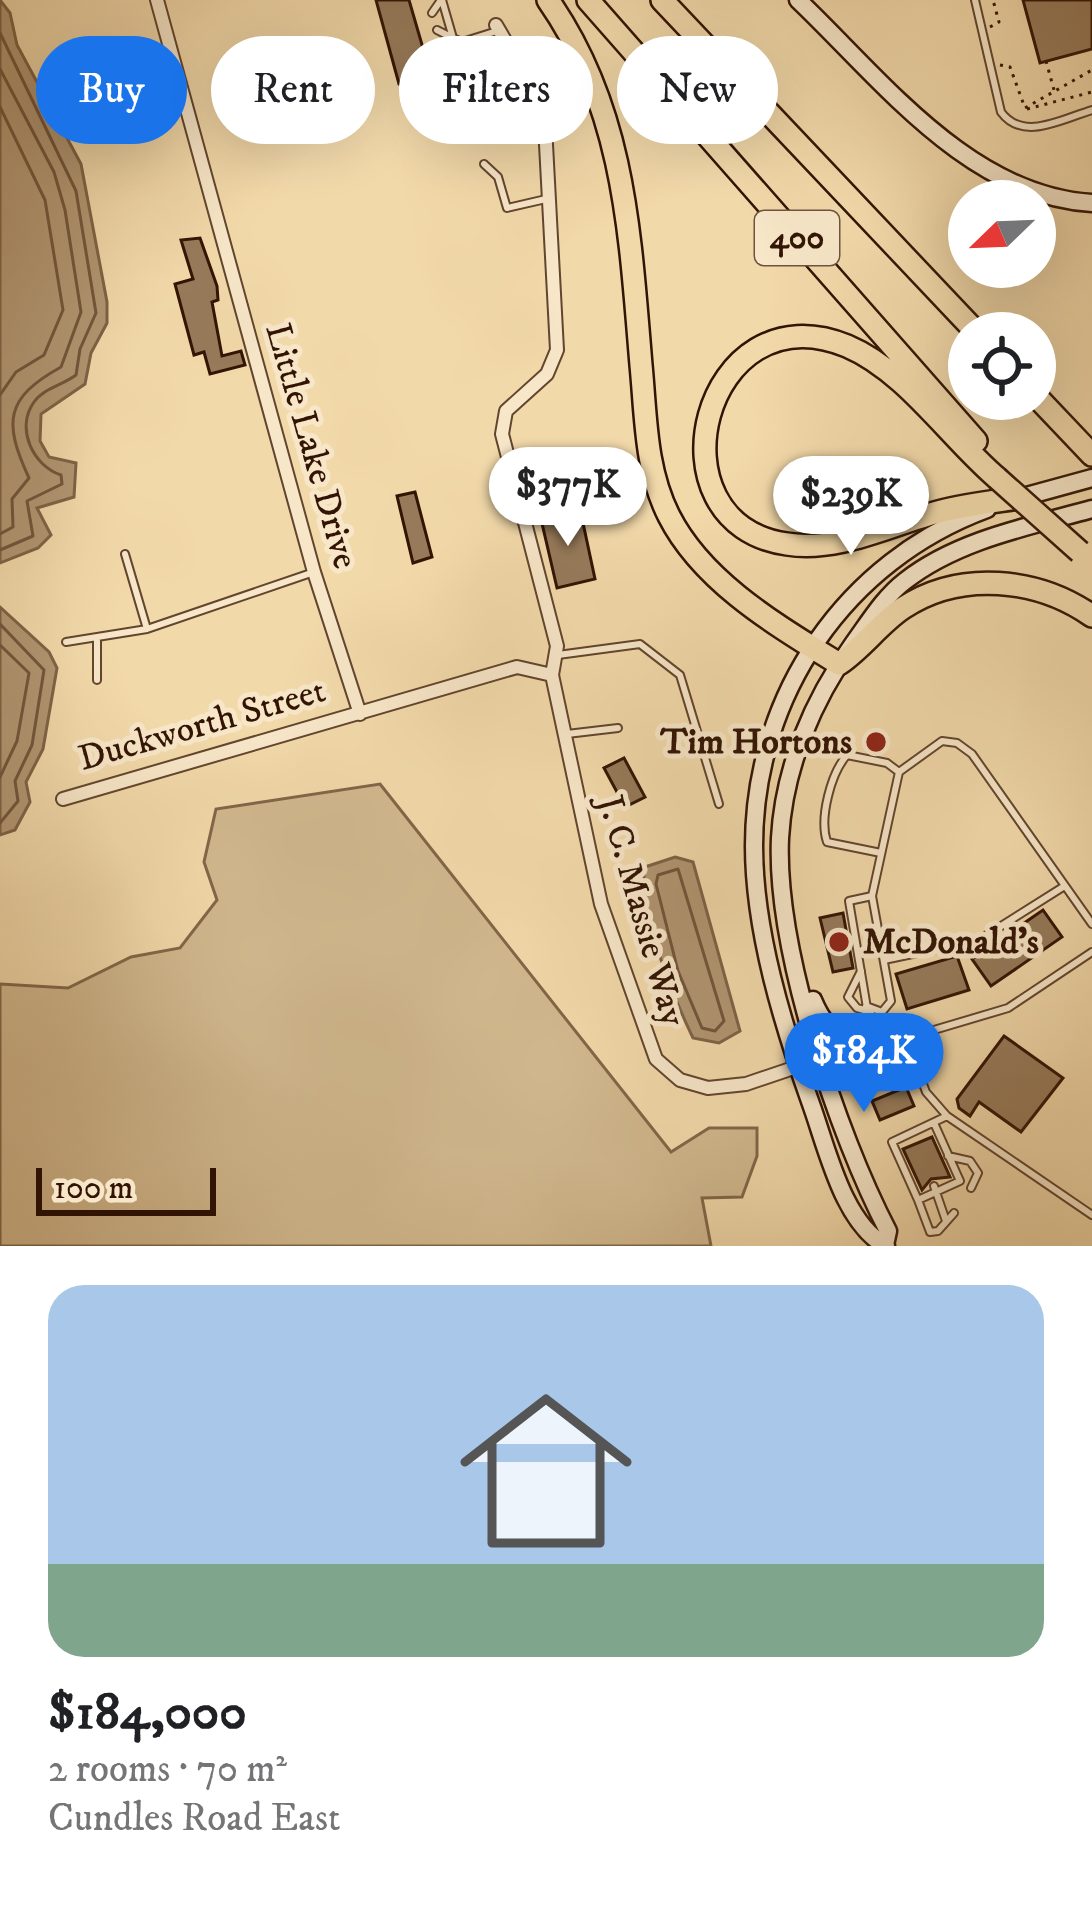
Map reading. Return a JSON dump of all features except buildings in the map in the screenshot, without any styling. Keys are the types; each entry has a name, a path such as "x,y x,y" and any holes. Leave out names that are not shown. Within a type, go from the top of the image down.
{"highway":[{"path":"548,0 576,46 616,147 628,212 648,446 669,517 715,575 839,664 905,606 961,586 1028,587 1092,616"},
{"name":"400","path":"587,0 1002,476 1086,558"},
{"name":"400","path":"662,0 957,312"},
{"path":"821,167 970,312"},
{"path":"1002,476 890,376 845,346 815,339 774,344 743,361 716,390 704,425 705,462 719,497 743,524 777,542 814,545 849,539 940,512 1018,498"},
{"path":"1056,405 1088,446"},
{"path":"1056,415 1088,446"}],"main road":[{"path":"798,0 961,152 1020,187 1092,203"},
{"path":"1092,478 1018,498 942,527 899,553 850,596 812,647 786,692 768,740 754,823 760,905 798,1066 845,1192 872,1239 886,1245 888,1231 843,1132 820,1059 787,921 780,833 791,771 808,722 839,664 884,602 916,574 992,538 1092,509"},
{"path":"798,967 820,1017 835,1034 906,1038"}],"street":[{"name":"Little Lake Drive","path":"157,0 314,572 360,714"},
{"path":"360,714 517,667 552,675 558,655 502,420 514,400 547,374 557,350 544,107 498,27"},
{"name":"J. C. Massie Way","path":"552,675 601,904 656,1059 680,1080 708,1088 746,1084 820,1059"},
{"name":"Duckworth Street","path":"63,800 360,714"}],"lane":[{"path":"432,13 441,0"},
{"path":"441,0 451,36"},
{"path":"976,0 1001,112 1009,122 1028,129 1092,110"},
{"path":"476,36 498,27"},
{"path":"437,30 448,36"},
{"path":"484,164 498,177 507,208 550,198"},
{"path":"125,554 147,629"},
{"path":"66,642 97,641 147,629 314,572"},
{"path":"97,641 97,680"},
{"path":"558,655 640,644 680,675 719,804"},
{"path":"567,734 617,728"},
{"path":"872,896 849,901 870,1010 891,1001 872,896 899,772 942,741 957,743 972,754 1092,924"},
{"path":"881,854 827,842 824,830 836,768 847,755 887,763 899,772"},
{"path":"884,960 979,940 1063,887"},
{"path":"820,1059 1009,1008 1092,952"},
{"path":"906,1038 926,1091 947,1116 1092,1215"},
{"path":"947,1116 892,1142 929,1232 954,1213"},
{"path":"917,1200 960,1181 934,1123"},
{"path":"911,1133 916,1144"},
{"path":"949,1156 970,1161 978,1173 971,1188"},
{"path":"936,1189 946,1222"}],"path":[{"path":"990,26 999,22 994,0"},
{"path":"995,47 1001,69 1010,67 1025,108"},
{"path":"1046,62 1054,92"},
{"path":"1025,108 1092,70"},
{"path":"1025,108 1092,92"}],"shaded area":[{"path":"380,784 671,1152 709,1128 757,1128 757,1156 742,1197 702,1198 711,1246 0,1246 0,984 68,988 131,957 180,948 217,900 204,862 216,809"}],"water":[{"path":"0,0 10,13 17,45 36,80 36,144 70,144 81,164 107,323 91,353 85,384 41,414 40,441 49,457 76,463 74,497 37,508 51,535 38,548 0,563"},
{"path":"0,607 49,652 57,668 43,749 26,782 30,802 15,830 0,835"},
{"path":"675,857 693,862 740,1031 719,1043 693,1038 667,978 646,906 645,867"}],"place":[{"name":"Tim Hortons","path":"876,742"},
{"name":"McDonald's","path":"839,942"}]}
